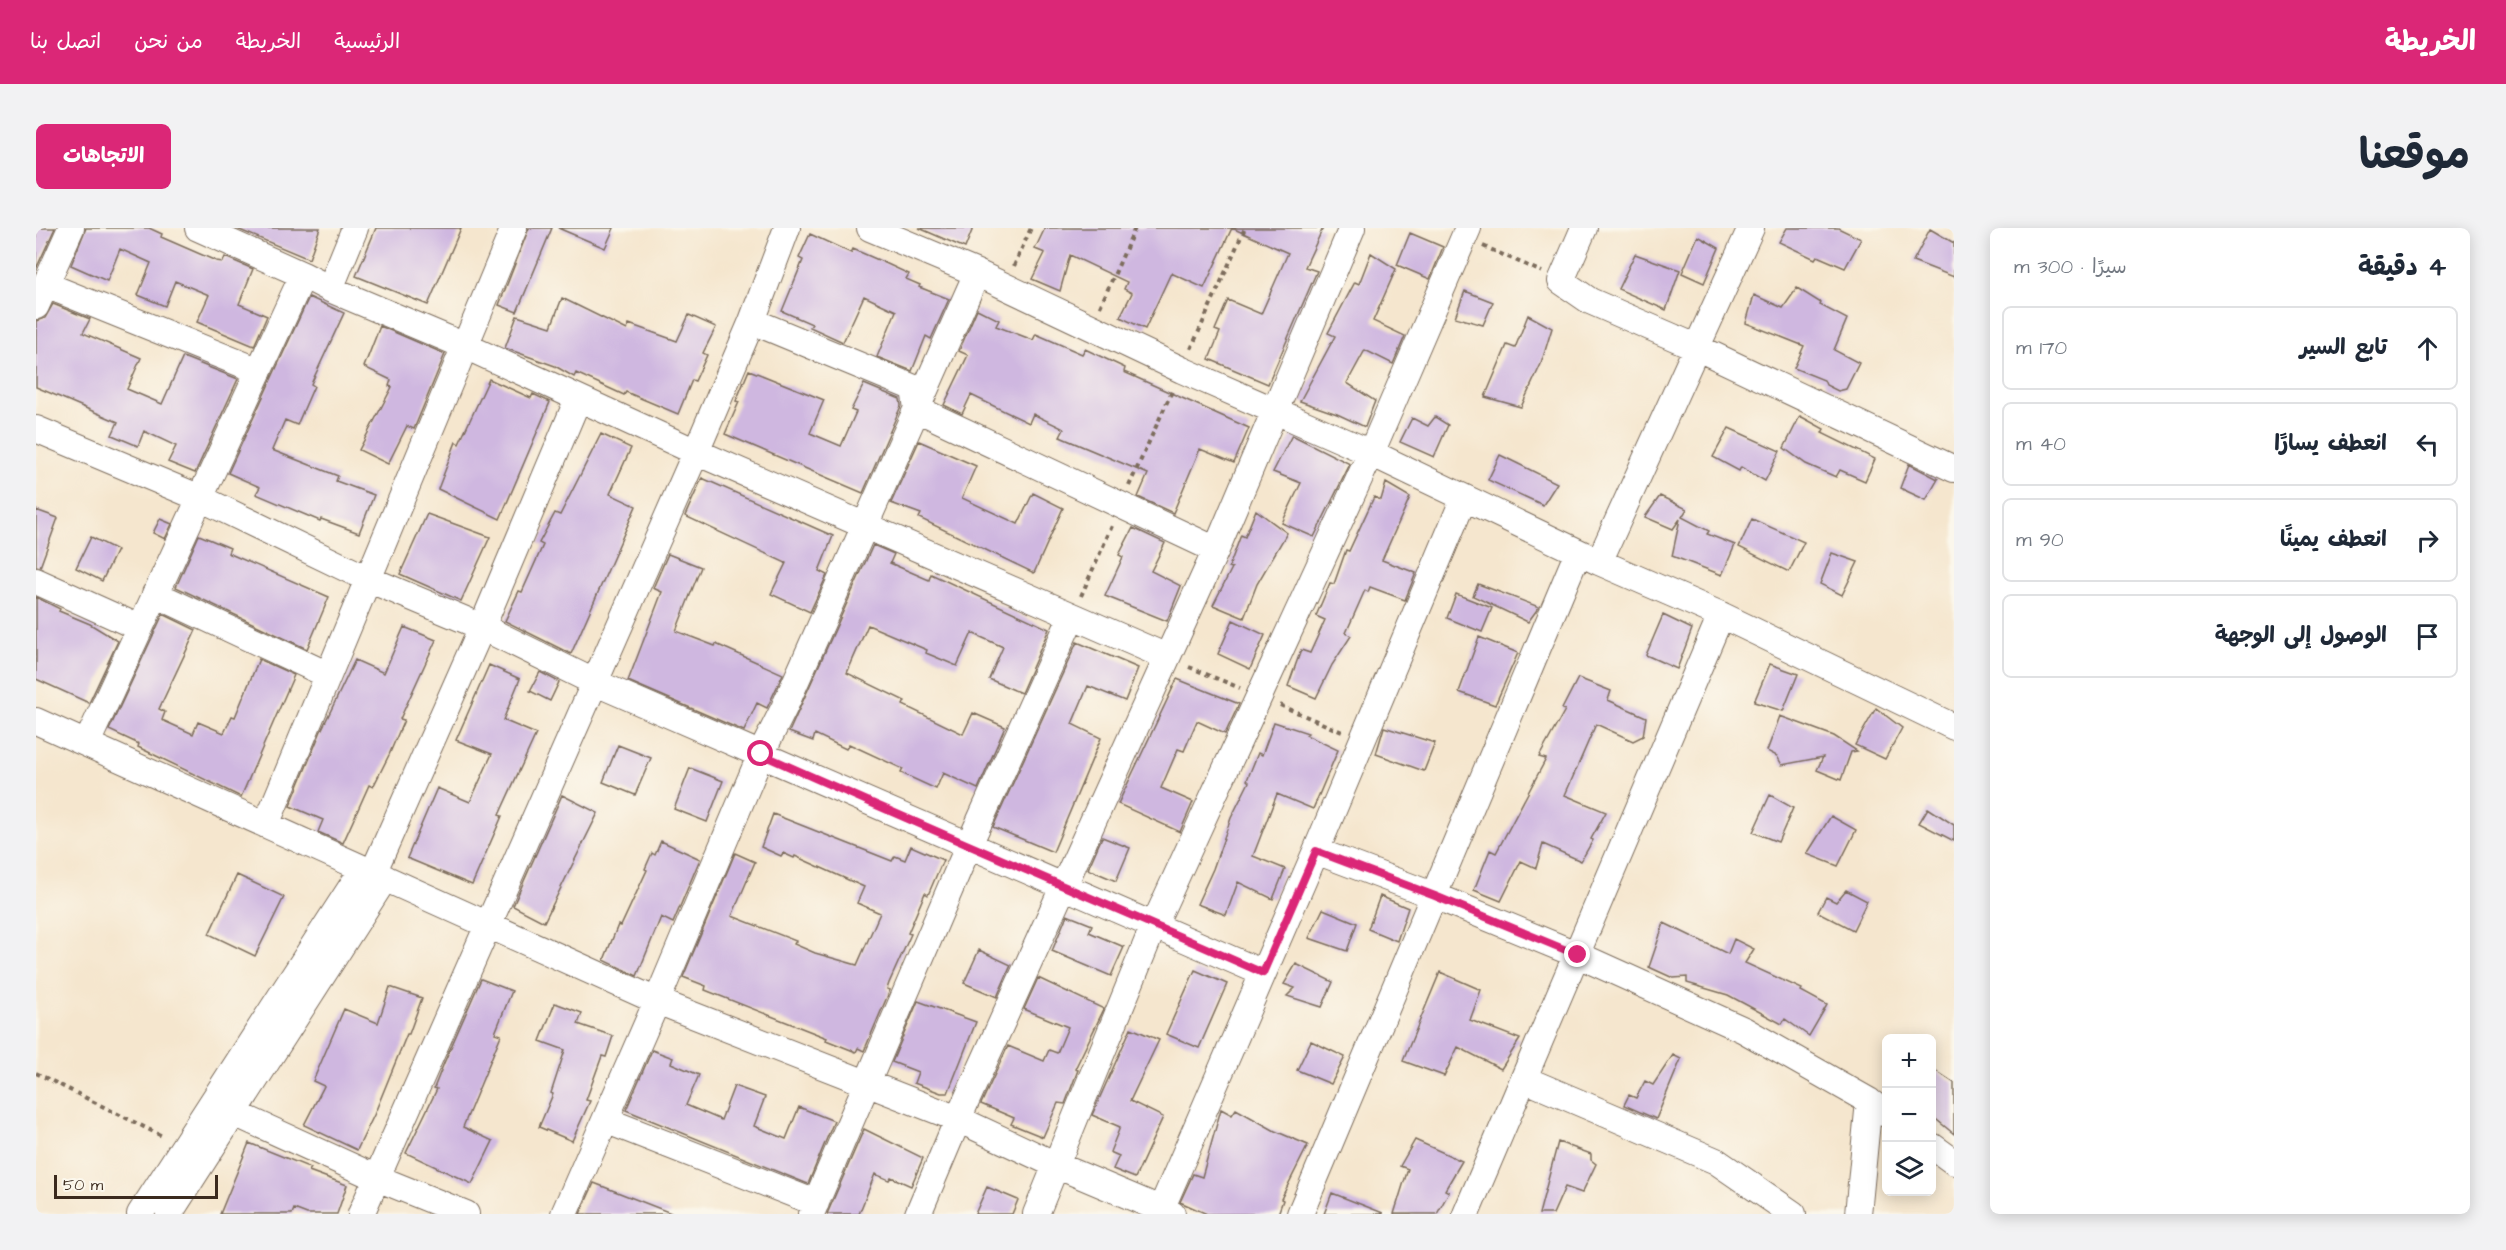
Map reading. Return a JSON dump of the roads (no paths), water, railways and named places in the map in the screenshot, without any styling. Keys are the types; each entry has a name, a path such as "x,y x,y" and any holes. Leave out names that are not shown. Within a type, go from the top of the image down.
{"street":[{"path":"71,228 41,296 259,371"},
{"path":"198,228 303,274 330,289 465,346 696,452 1167,657"},
{"path":"330,289 355,228"},
{"path":"266,825 514,228"},
{"path":"361,1214 696,452 752,321 787,228"},
{"path":"870,228 977,273 1182,370 1371,453 1589,557 1721,615 1954,727"},
{"path":"918,1214 958,1119 1216,550 1352,228"},
{"path":"1584,228 1562,281 1590,301 1696,347 1954,469"},
{"path":"1300,1214 1435,896 1589,557 1696,347 1751,228"},
{"path":"1036,1214 1154,925 1371,453 1466,233"},
{"path":"564,1214 761,754 784,708 977,273"},
{"path":"87,743 303,274"},
{"path":"752,321 914,388 917,409"},
{"path":"169,1214 223,1108 374,873 482,627 578,399"},
{"path":"917,409 1216,550"},
{"path":"36,429 200,498 368,579 482,627 596,683 968,847 1065,885 1263,973"},
{"path":"36,721 657,1001 958,1119 1164,1212 1464,498"},
{"path":"36,581 140,628"},
{"path":"156,594 328,675"},
{"path":"1466,1214 1721,615"},
{"path":"605,1120 814,1208 968,847 1072,616"},
{"path":"1316,851 1435,896 1578,955 1744,1030 1878,1107 1858,1214"},
{"path":"1524,1079 1716,1161 1793,1214"},
{"path":"140,1214 184,1147 223,1108"},
{"path":"223,1108 377,1178 466,1214"},
{"path":"1936,1149 1954,1162"}]}
